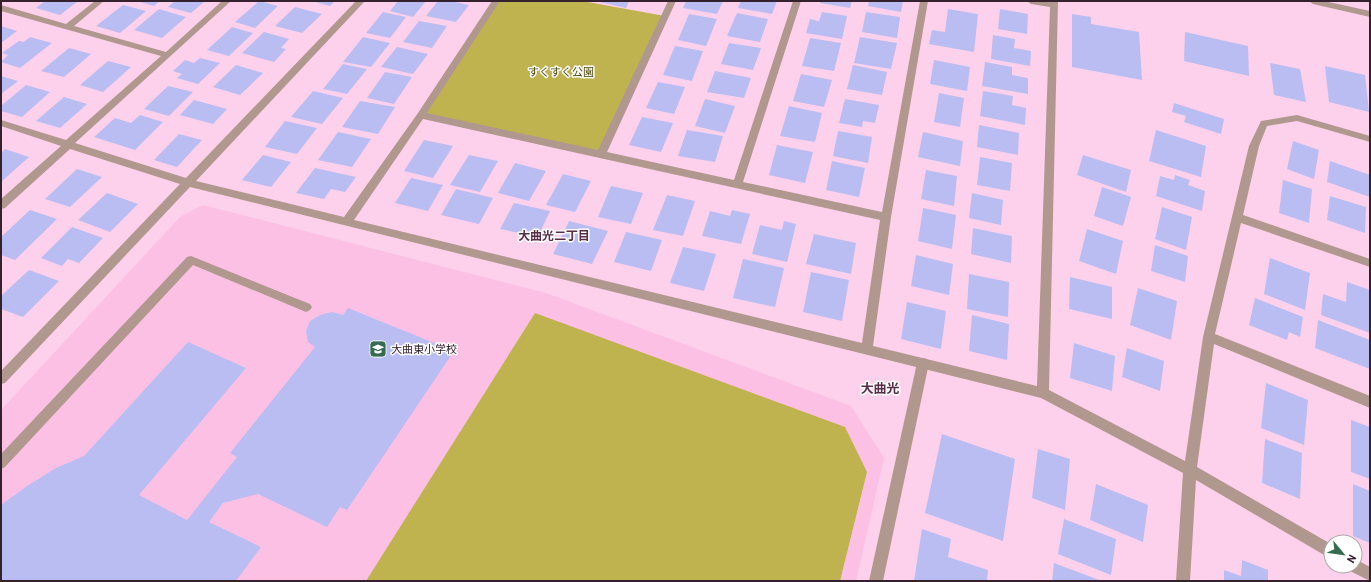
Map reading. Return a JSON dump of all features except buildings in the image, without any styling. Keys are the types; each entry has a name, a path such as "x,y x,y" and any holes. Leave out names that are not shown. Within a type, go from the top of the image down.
{"street":[{"path":"67,27 100,1"},
{"path":"1,205 227,1"},
{"path":"1,379 360,1"},
{"path":"347,221 421,115 496,1"},
{"path":"602,153 672,1"},
{"path":"738,183 797,1"},
{"path":"867,349 886,217 924,1"},
{"path":"1031,1 1054,3 1043,393"},
{"path":"1313,1 1370,14"},
{"path":"1,8 167,55"},
{"path":"421,115 602,153 886,217"},
{"path":"1183,581 1190,470 1209,336 1254,146 1264,123 1297,118 1370,139"},
{"path":"1,123 188,183 1043,393 1190,470 1323,547"},
{"path":"1236,217 1370,263"},
{"path":"1,463 191,260 306,307"},
{"path":"1209,336 1370,402"},
{"path":"876,581 923,363"}],"shaded area":[{"name":"大曲東小学校","path":"203,205 546,293 851,406 884,458 856,581 1,581 1,410 180,217"}],"green space":[{"name":"すくすく公園","path":"499,1 582,1 665,16 602,153 421,115"},
{"path":"535,313 845,427 867,472 840,581 366,581"}],"place":[{"name":"大曲東小学校","path":"378,349"}],"district":[{"name":"大曲光二丁目","path":"554,236"},
{"name":"大曲光","path":"880,388"}]}
